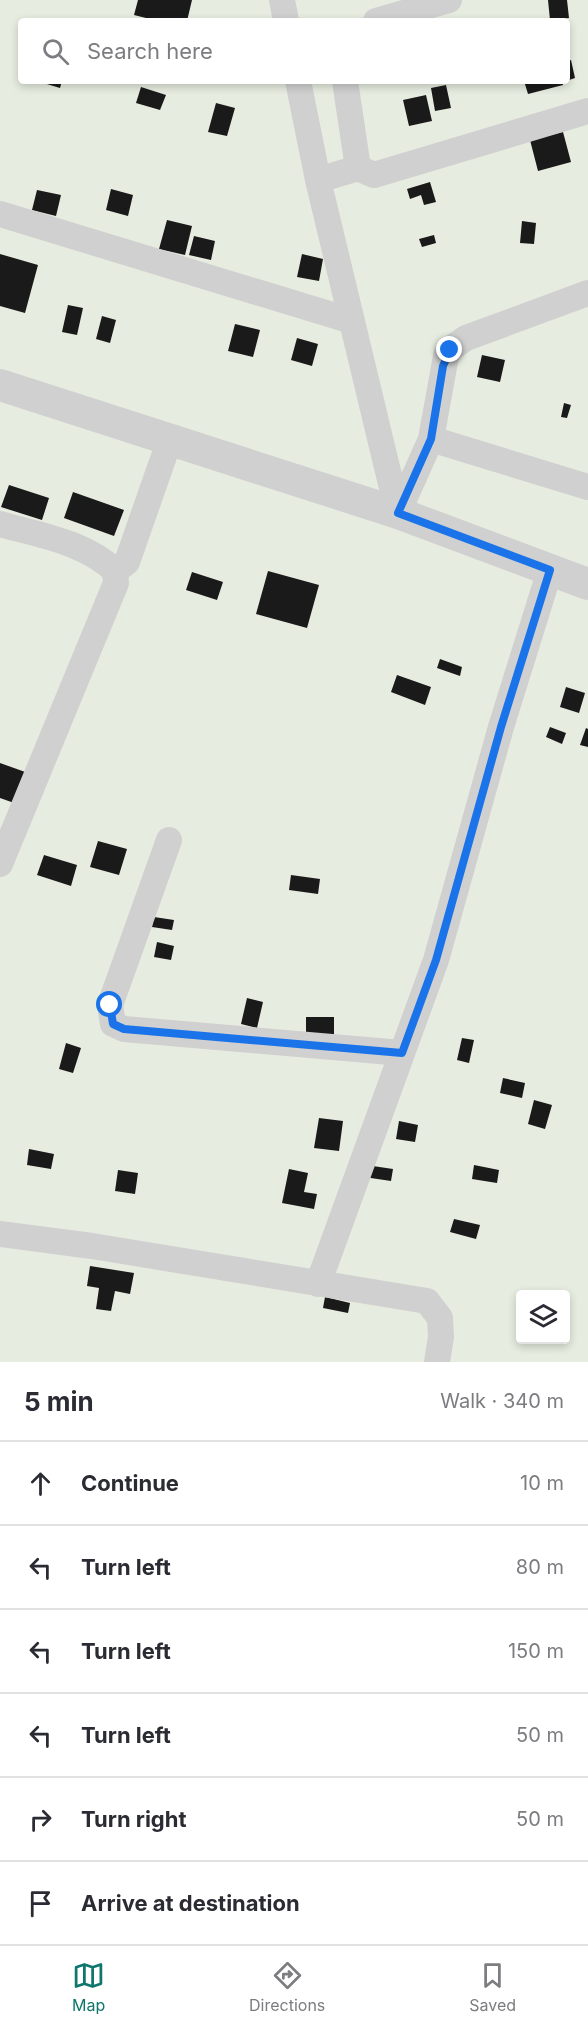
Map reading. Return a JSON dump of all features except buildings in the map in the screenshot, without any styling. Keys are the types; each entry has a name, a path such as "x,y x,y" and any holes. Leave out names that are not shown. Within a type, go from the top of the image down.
{"street":[{"path":"282,0 285,18"},
{"path":"386,18 449,0"},
{"path":"299,84 318,180 398,513"},
{"path":"345,84 358,168"},
{"path":"318,180 358,168 374,175 588,111"},
{"path":"0,214 352,321"},
{"path":"398,513 431,439 443,366 450,350 466,338 588,293"},
{"path":"0,384 398,513 588,584"},
{"path":"115,571 127,562 170,439"},
{"path":"431,439 588,487"},
{"path":"0,524 84,549 104,560 115,571 116,583 0,864"},
{"path":"318,1284 436,960 495,748 550,570"},
{"path":"169,840 110,1005 113,1024 124,1029 402,1053"},
{"path":"0,1234 92,1246 427,1301 440,1318 441,1337 436,1362"}],"shaded area":[{"path":"0,0 588,0 588,1362 0,1362"}],"route":[{"path":"110,1005 113,1024 124,1029 402,1053 436,960 501,727 550,570 398,513 431,439 443,366 450,350"}]}
